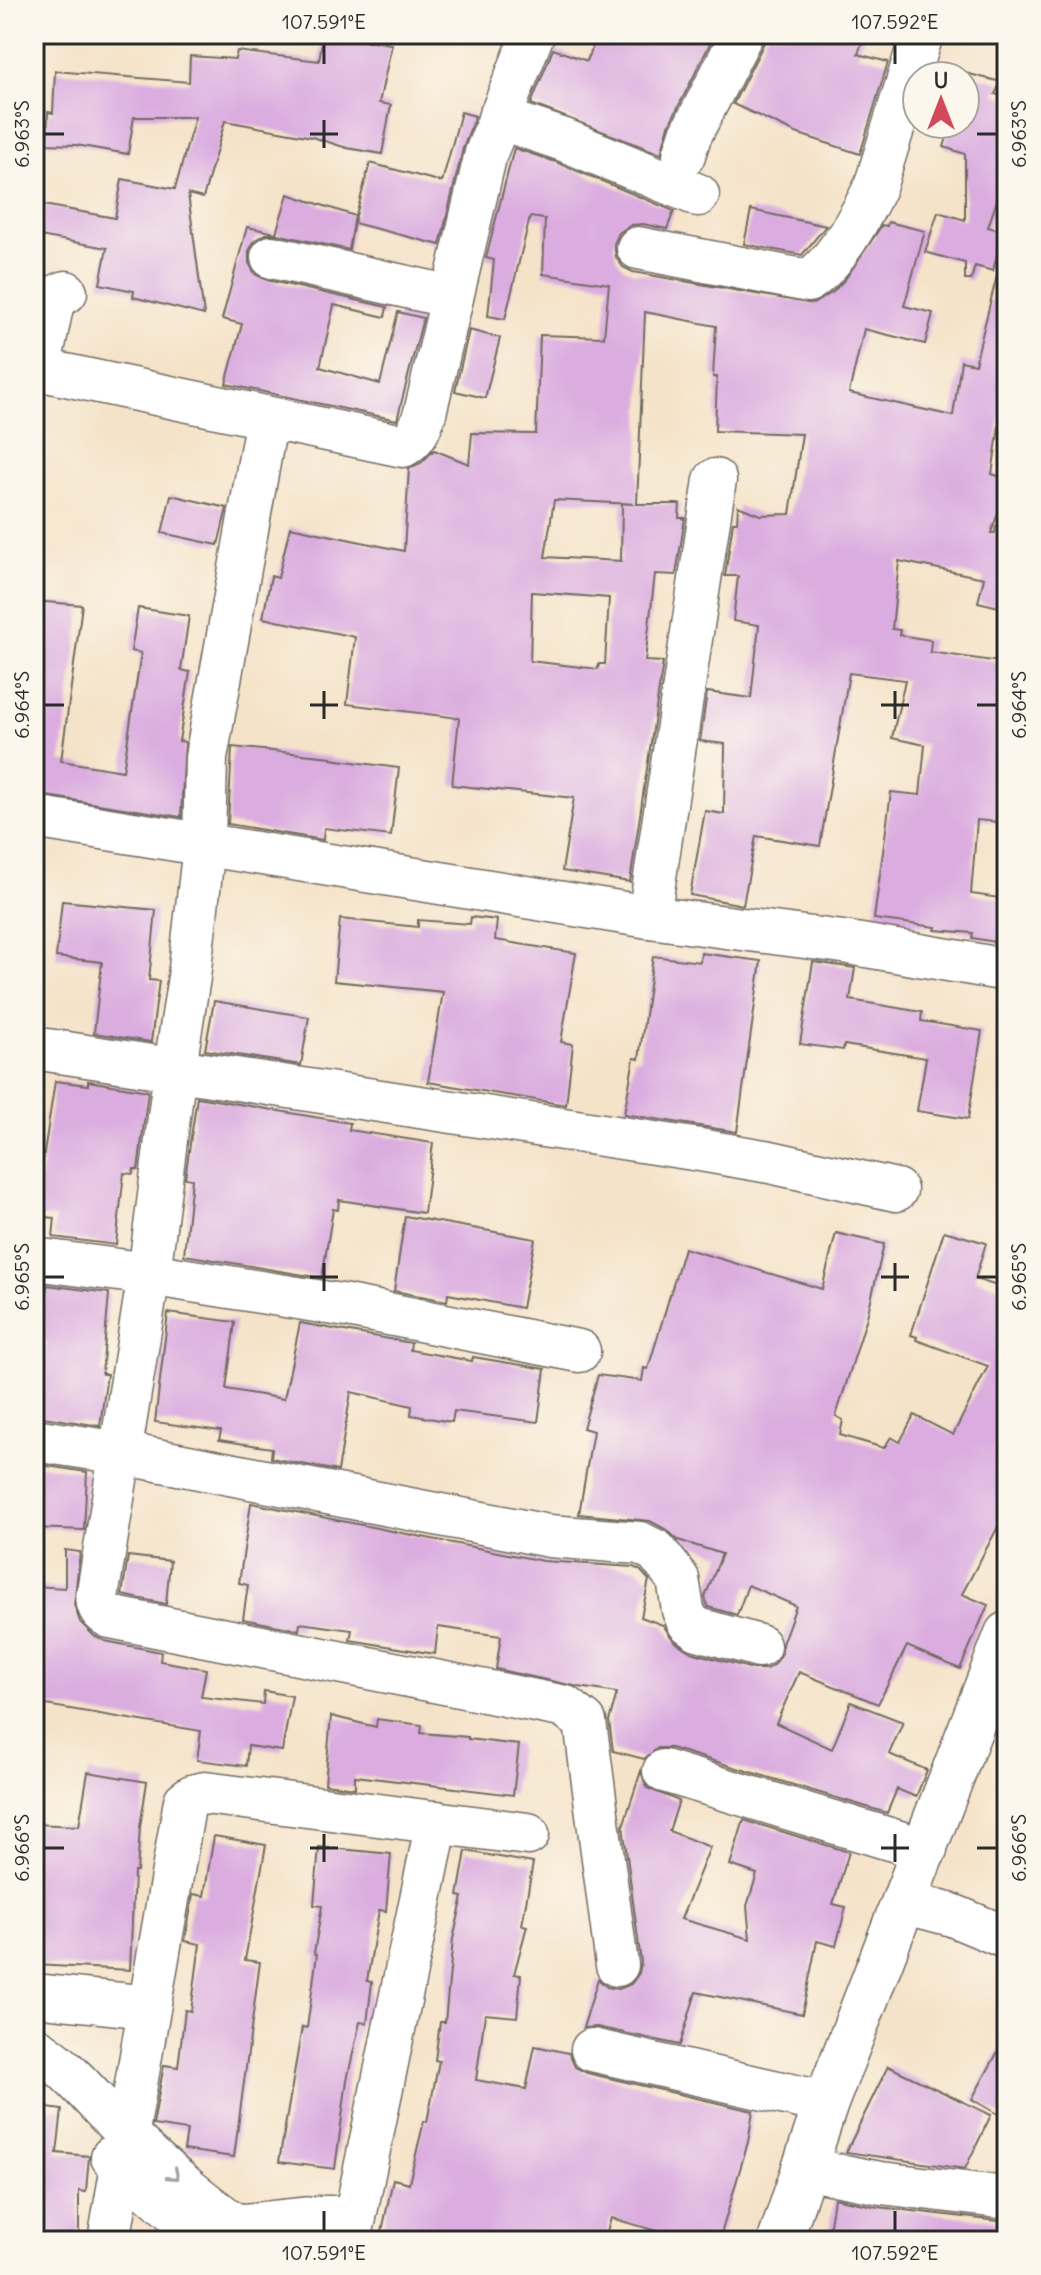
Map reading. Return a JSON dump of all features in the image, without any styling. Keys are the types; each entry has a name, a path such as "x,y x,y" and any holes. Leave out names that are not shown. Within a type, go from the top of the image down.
{"main road":[{"path":"780,2241 826,2103 1007,1634"}],"street":[{"path":"49,308 42,370 403,446 409,443 419,432 425,413 478,181 499,118 533,34"},
{"path":"684,155 690,136 742,34"},
{"path":"638,248 808,281 822,273 866,207 875,187 922,34"},
{"path":"499,118 564,140 698,195"},
{"path":"272,257 452,297"},
{"path":"267,418 206,758 204,846 189,977 149,1274 97,1598 100,1610 105,1614 566,1707 585,1722 617,1965"},
{"path":"649,917 715,480"},
{"path":"34,817 649,917 843,942 1007,970"},
{"path":"34,1048 700,1150 896,1190"},
{"path":"34,1259 347,1306 579,1351"},
{"path":"34,1440 121,1453 549,1536 640,1543 656,1551 678,1579 688,1622 698,1629 759,1646"},
{"path":"664,1771 926,1850"},
{"path":"109,2241 185,1801 205,1793 528,1834"},
{"path":"36,2060 124,2151 224,2235 352,2229 437,1822"},
{"path":"903,1902 952,1915 1007,1938"},
{"path":"34,1995 149,2007"},
{"path":"592,2050 826,2103"},
{"path":"803,2168 881,2183 1007,2198"}],"building":[{"path":"598,34 715,34 669,125 661,154 531,104 553,49 587,61"},
{"path":"766,34 865,34 858,54 888,62 860,154 796,133 733,104"},
{"path":"323,35 392,44 379,103 391,105 382,154 225,121 203,198 188,194 204,315 133,297 134,291 100,284 107,248 34,235 38,204 115,218 122,179 175,189 195,117 134,117 128,154 76,145 47,144 48,112 53,113 55,71 189,82 190,56 235,59 237,51 319,61"},
{"path":"981,77 1001,82 995,94 1007,98 1007,170 988,227 1003,231 993,271 975,266 971,280 965,280 965,263 925,252 938,212 965,220 965,154 944,147 946,140 981,140"},
{"path":"461,112 475,116 463,148 440,245 354,223 370,163 442,182"},
{"path":"514,148 674,211 667,229 631,225 619,233 614,244 616,257 623,267 633,272 813,304 833,292 846,278 882,225 887,226 888,222 925,231 904,306 933,313 925,344 864,329 849,393 953,416 961,361 975,364 997,275 1007,276 1007,371 992,474 1007,479 1007,487 991,533 995,533 996,526 1007,528 1007,609 978,602 984,578 899,561 892,629 900,630 899,635 931,640 930,652 1007,663 1007,823 977,820 971,894 1007,899 1007,944 972,938 973,933 874,919 891,792 920,795 925,745 892,738 905,680 849,673 820,846 756,836 743,905 690,895 705,811 724,814 725,744 700,741 707,692 751,698 759,625 733,621 738,576 725,576 733,522 737,522 738,506 760,515 790,514 802,434 715,431 717,377 713,377 716,326 645,312 637,504 680,504 679,518 685,518 676,575 655,574 645,661 663,662 630,882 562,871 574,798 452,785 459,718 347,704 355,637 263,618 271,576 278,578 290,527 404,551 409,468 421,463 434,450 469,464 472,433 536,434 540,335 604,337 609,284 543,274 545,219 530,217 505,319 488,316 494,260 486,258","holes":["554,500 622,503 621,561 545,557","532,592 609,598 605,664 599,664 598,669 530,661"]},
{"path":"288,194 355,216 349,250 266,234 255,240 249,251 249,263 255,274 267,280 387,307 385,317 334,305 320,367 380,384 398,312 423,318 397,420 226,384 242,324 222,319 247,227 276,233"},
{"path":"751,210 826,226 802,255 744,244"},
{"path":"469,330 500,338 485,398 455,391"},
{"path":"171,495 227,508 218,545 162,533"},
{"path":"34,601 82,605 61,761 123,771 141,653 131,651 138,608 189,616 181,670 190,672 179,741 185,742 181,817 34,794"},
{"path":"232,747 331,757 399,768 391,836 324,828 323,840 228,824"},
{"path":"62,901 156,910 149,980 159,981 151,1042 94,1033 102,962 56,957"},
{"path":"471,917 497,920 495,940 576,953 561,1042 573,1044 566,1105 428,1082 443,992 334,981 340,919 418,927 418,920 470,924"},
{"path":"701,953 761,961 737,1132 624,1114 634,1058 639,1059 653,956 700,962"},
{"path":"813,962 855,968 850,1000 922,1012 921,1021 982,1031 968,1119 917,1111 926,1058 844,1045 843,1050 800,1044"},
{"path":"214,1001 309,1017 301,1065 205,1050"},
{"path":"55,1081 88,1085 88,1081 148,1091 138,1170 134,1169 133,1174 124,1173 116,1245 53,1237 55,1218 34,1216 34,1178 40,1179"},
{"path":"197,1097 350,1123 349,1130 433,1143 424,1213 339,1200 338,1210 333,1209 322,1278 184,1255 192,1179 185,1178"},
{"path":"405,1216 535,1239 522,1308 448,1294 447,1301 394,1291"},
{"path":"944,1231 986,1243 975,1279 1007,1289 1007,1510 962,1594 988,1605 960,1669 907,1646 878,1704 799,1672 776,1723 832,1749 851,1702 903,1722 889,1754 927,1770 916,1797 897,1789 887,1813 671,1748 658,1748 644,1759 613,1751 609,1721 617,1693 496,1669 501,1636 438,1627 435,1654 350,1640 352,1630 300,1623 299,1630 243,1619 248,1585 239,1583 251,1503 543,1561 633,1567 649,1580 641,1617 663,1625 674,1641 691,1652 753,1669 766,1669 775,1664 782,1653 782,1644 796,1606 748,1585 737,1615 708,1607 705,1597 722,1554 678,1540 650,1521 579,1514 593,1431 583,1428 598,1375 642,1381 684,1248 822,1289 836,1233 884,1244 867,1317 836,1416 843,1420 840,1435 884,1448 891,1437 900,1442 914,1415 953,1435 988,1366 916,1340 917,1337 911,1335"},
{"path":"47,1285 109,1293 102,1374 107,1374 100,1426 37,1416 46,1341 34,1340 34,1295 46,1296"},
{"path":"168,1313 235,1322 226,1389 284,1399 300,1323 411,1343 410,1350 545,1369 538,1422 454,1411 452,1422 411,1415 412,1406 351,1392 338,1471 271,1458 272,1448 219,1440 221,1431 155,1422"},
{"path":"34,1464 87,1472 84,1530 34,1528"},
{"path":"65,1550 80,1552 74,1605 80,1622 94,1636 161,1652 160,1661 206,1669 201,1697 263,1704 264,1691 292,1696 282,1751 248,1746 246,1766 197,1760 201,1731 34,1703 34,1586 65,1588"},
{"path":"128,1556 170,1561 166,1604 122,1595"},
{"path":"331,1716 376,1727 377,1719 422,1725 421,1733 519,1745 513,1795 355,1776 355,1788 325,1784"},
{"path":"641,1771 647,1788 679,1801 669,1831 710,1847 681,1919 750,1939 747,1906 757,1874 730,1865 744,1820 849,1852 833,1904 846,1907 836,1946 817,1941 802,2014 696,1992 680,2045 597,2027 583,2028 598,1979 607,1987 619,1989 631,1984 639,1973 641,1962 623,1826"},
{"path":"88,1772 147,1782 137,1872 134,1872 130,1970 34,1965 34,1824 79,1826"},
{"path":"214,1836 266,1845 245,1960 260,1962 234,2157 184,2150 187,2130 153,2125 164,2065 178,2067 185,2010 191,2011 200,1944 185,1941 193,1894 204,1896"},
{"path":"319,1847 391,1854 386,1911 379,1910 367,1981 372,1982 367,2023 360,2022 347,2080 335,2169 279,2162 302,2027 307,2028 317,1954 314,1953 322,1906 314,1905"},
{"path":"466,1851 533,1863 522,1925 527,1926 514,1974 521,1975 517,2017 485,2014 476,2080 526,2089 535,2046 569,2053 575,2067 587,2073 753,2111 748,2142 719,2241 693,2241 611,2218 604,2241 380,2241 393,2179 409,2183 424,2121 427,2122 439,2061 435,2060 440,2022 445,2022 453,1939 463,1897 458,1896"},
{"path":"1007,2035 1007,2119 972,2099"},
{"path":"888,2066 991,2115 965,2169 846,2152"},
{"path":"34,2106 62,2110 57,2153 89,2156 86,2192 79,2191 79,2234 34,2234"},
{"path":"834,2198 878,2207 1007,2222 1007,2241 891,2241 829,2231"}]}
